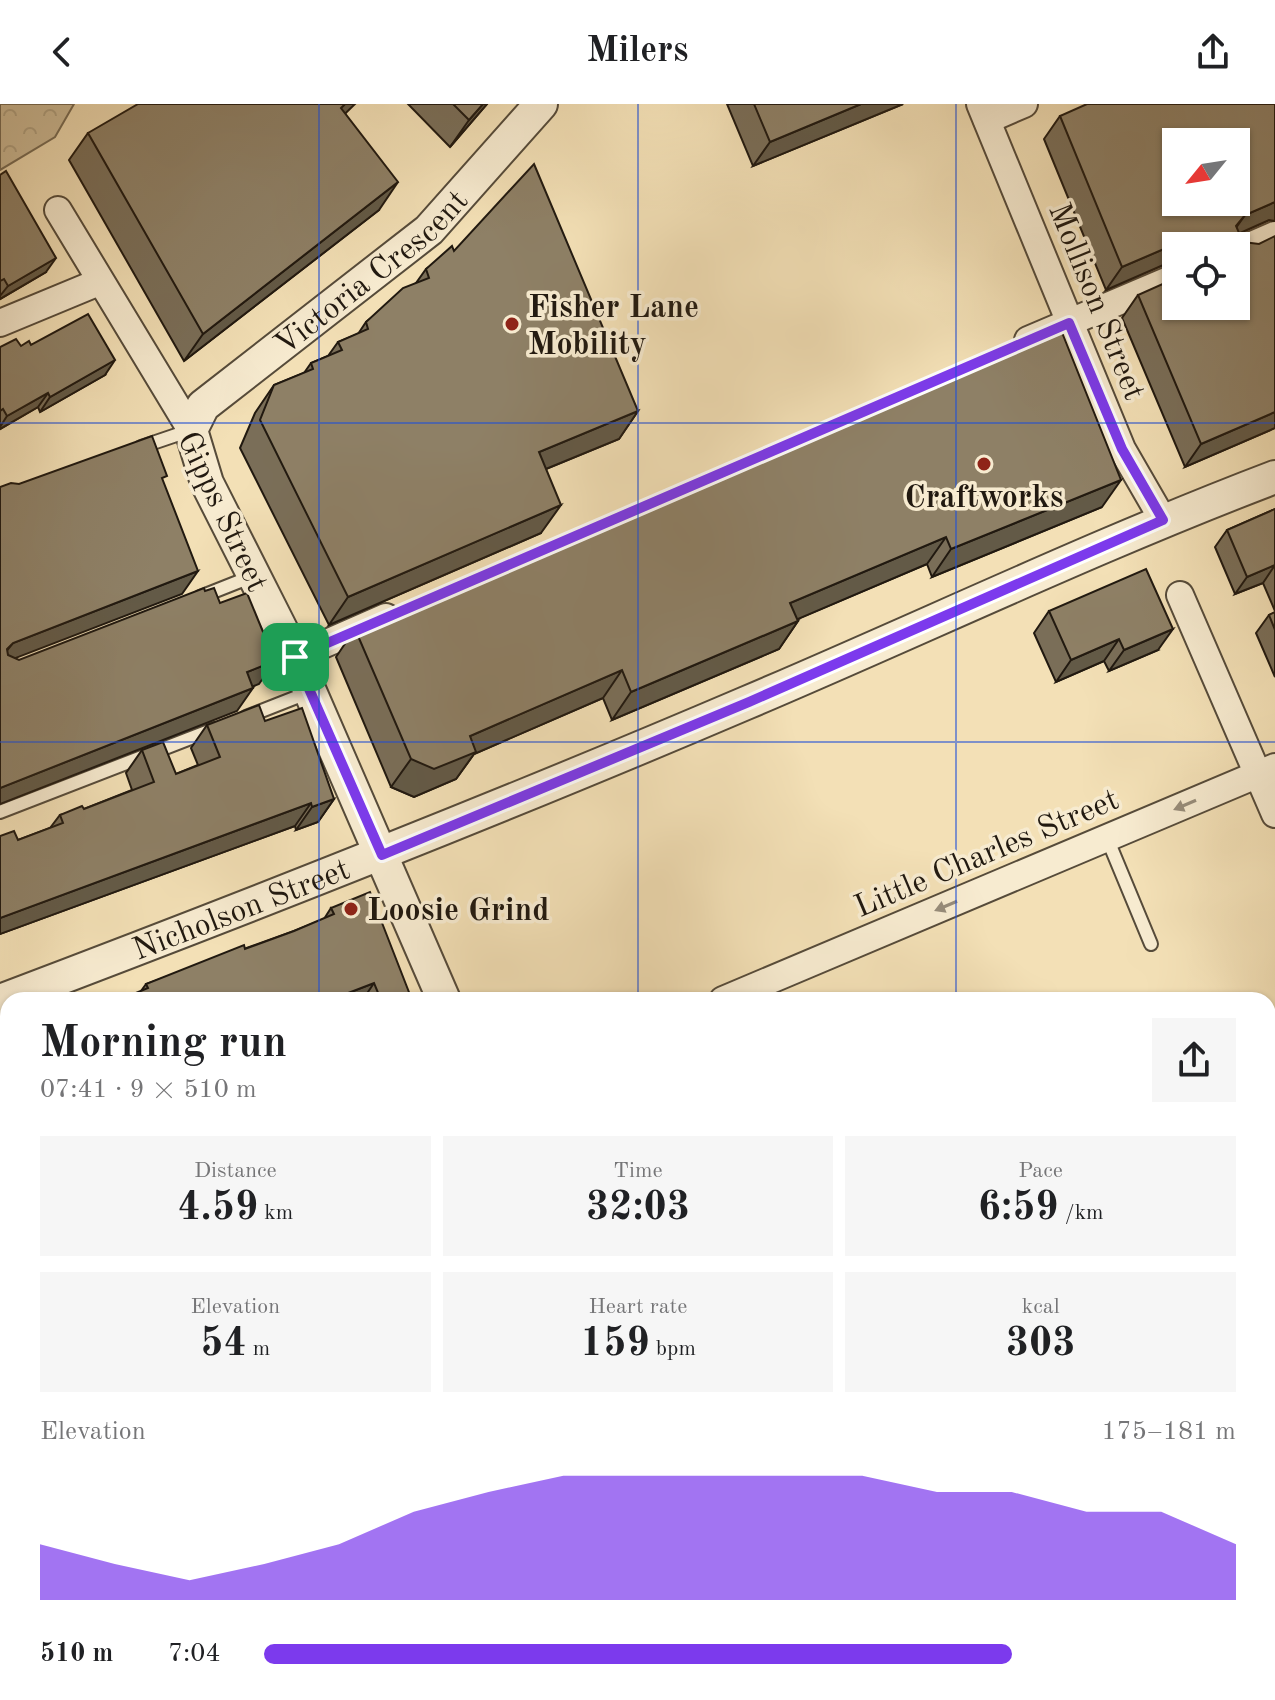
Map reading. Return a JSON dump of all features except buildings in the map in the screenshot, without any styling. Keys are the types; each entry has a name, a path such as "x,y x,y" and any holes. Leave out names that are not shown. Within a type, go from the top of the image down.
{"street":[{"name":"Victoria Crescent","path":"191,430 203,406 429,230 541,104"},
{"path":"983,112 1024,104"},
{"name":"Mollison Street","path":"983,112 1122,449 1163,520"},
{"name":"Gipps Street","path":"58,210 191,430 207,483 295,657 441,992"},
{"path":"1250,246 1275,235"},
{"path":"0,323 99,282"},
{"path":"1011,348 1162,283"},
{"name":"Nicholson Street","path":"24,992 382,855 749,702 1163,520 1275,477"},
{"path":"1180,595 1266,771 1275,814"},
{"path":"295,657 417,604"},
{"name":"Little Charles Street","path":"742,992 1266,771"}],"lane":[{"path":"123,453 191,430"},
{"path":"194,600 253,576"},
{"path":"236,720 310,691"},
{"path":"0,812 222,726"},
{"path":"1107,838 1151,944"}],"green space":[{"path":"0,104 74,104 55,137 0,170"}],"place":[{"name":"Fisher Lane Mobility","path":"512,324"},
{"name":"Craftworks","path":"984,464"},
{"name":"Loosie Grind","path":"351,909"}],"route":[{"path":"1069,323 1122,449 1163,520 749,702 382,855 295,657 1069,323"}]}
